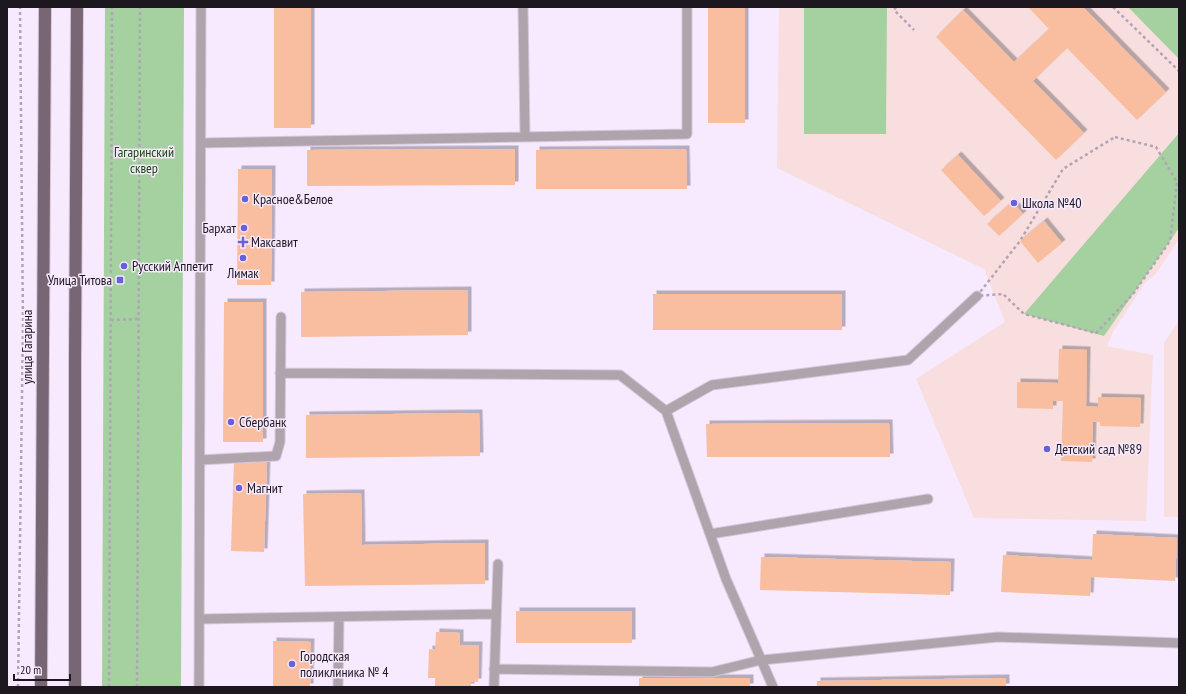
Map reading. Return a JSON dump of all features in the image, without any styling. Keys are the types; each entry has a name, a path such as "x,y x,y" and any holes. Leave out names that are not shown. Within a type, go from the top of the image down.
{"main road":[{"name":"улица Гагарина","path":"41,687 45,7"},
{"path":"75,687 77,7"}],"lane":[{"path":"199,687 201,7"},
{"path":"523,7 524,137"},
{"path":"201,143 687,134 687,7"},
{"path":"666,411 712,385 908,360 977,296"},
{"path":"200,460 276,456 280,442 281,317"},
{"path":"280,373 620,375 666,411 726,579 773,687"},
{"path":"710,534 928,499"},
{"path":"494,687 498,564"},
{"path":"200,619 496,614"},
{"path":"338,687 339,617"},
{"path":"494,669 712,672 761,660 998,637 1179,644"}],"path":[{"path":"18,687 23,323 20,7"},
{"path":"109,687 112,7"},
{"path":"136,687 140,7"},
{"path":"896,7 894,10 914,30"},
{"path":"1113,7 1179,71"},
{"path":"1115,137 1156,147 1177,182 1170,241 1133,294 1096,334 1024,314 1003,294 977,296 1020,241 1063,169 1115,137"},
{"path":"111,320 138,319"}],"shaded area":[{"name":"Школа №40","path":"779,7 1179,7 1179,239 1155,275 1145,283 1113,332 1107,346 1153,355 1146,521 974,518 916,379 1005,322 984,269 777,168"},
{"path":"1179,321 1179,517 1164,517 1164,343"}],"green space":[{"name":"Гагаринский сквер","path":"105,7 184,7 181,687 102,687"},
{"path":"804,7 887,7 886,134 804,134"},
{"path":"1128,7 1179,7 1179,59"},
{"path":"1179,133 1179,228 1104,336 1024,314"}],"building":[{"path":"274,7 311,7 311,128 274,128"},
{"path":"708,7 745,7 745,123 708,123"},
{"path":"1028,7 1083,7 1166,92 1137,120 1067,48 1033,81 1084,133 1056,160 936,37 963,10 1014,62 1049,29"},
{"path":"515,149 515,185 307,186 307,150"},
{"path":"686,149 687,189 536,189 536,150"},
{"path":"958,155 1001,201 984,216 941,170"},
{"path":"238,169 272,169 271,285 237,285"},
{"path":"1012,202 1023,214 999,236 987,224"},
{"path":"1044,221 1062,243 1038,263 1020,241"},
{"path":"468,290 468,335 301,337 301,292"},
{"path":"653,294 842,294 842,330 653,330"},
{"path":"224,302 263,302 263,442 223,442"},
{"path":"1059,349 1087,350 1086,406 1098,407 1098,397 1141,398 1140,427 1100,426 1100,422 1093,422 1092,462 1061,461 1063,401 1053,401 1053,409 1017,408 1017,382 1058,383"},
{"path":"479,413 480,456 306,458 306,415"},
{"path":"889,423 890,457 707,457 706,424"},
{"path":"234,459 267,460 264,552 231,551"},
{"path":"361,493 362,545 485,543 485,584 305,586 303,494"},
{"path":"1093,534 1177,538 1175,581 1091,577 1090,596 1001,592 1003,555 1092,560"},
{"path":"761,557 951,562 950,595 760,590"},
{"path":"516,611 632,611 632,643 516,643"},
{"path":"436,632 460,633 460,645 479,645 478,682 471,682 471,687 435,687 435,678 428,678 429,649 435,650"},
{"name":"Городская поликлиника № 4","path":"273,641 311,642 310,687 273,687"},
{"path":"639,678 750,678 750,687 639,687"},
{"path":"1006,678 1006,687 817,687 817,681"}],"place":[{"name":"Красное&Белое","path":"245,199"},
{"name":"Школа №40","path":"1014,203"},
{"name":"Бархат","path":"244,228"},
{"name":"Максавит","path":"243,242"},
{"name":"Лимак","path":"243,258"},
{"name":"Русский Аппетит","path":"124,266"},
{"name":"Улица Титова","path":"120,280"},
{"name":"Сбербанк","path":"231,422"},
{"name":"Детский сад №89","path":"1047,449"},
{"name":"Магнит","path":"239,488"},
{"name":"Городская поликлиника № 4","path":"292,664"}]}
